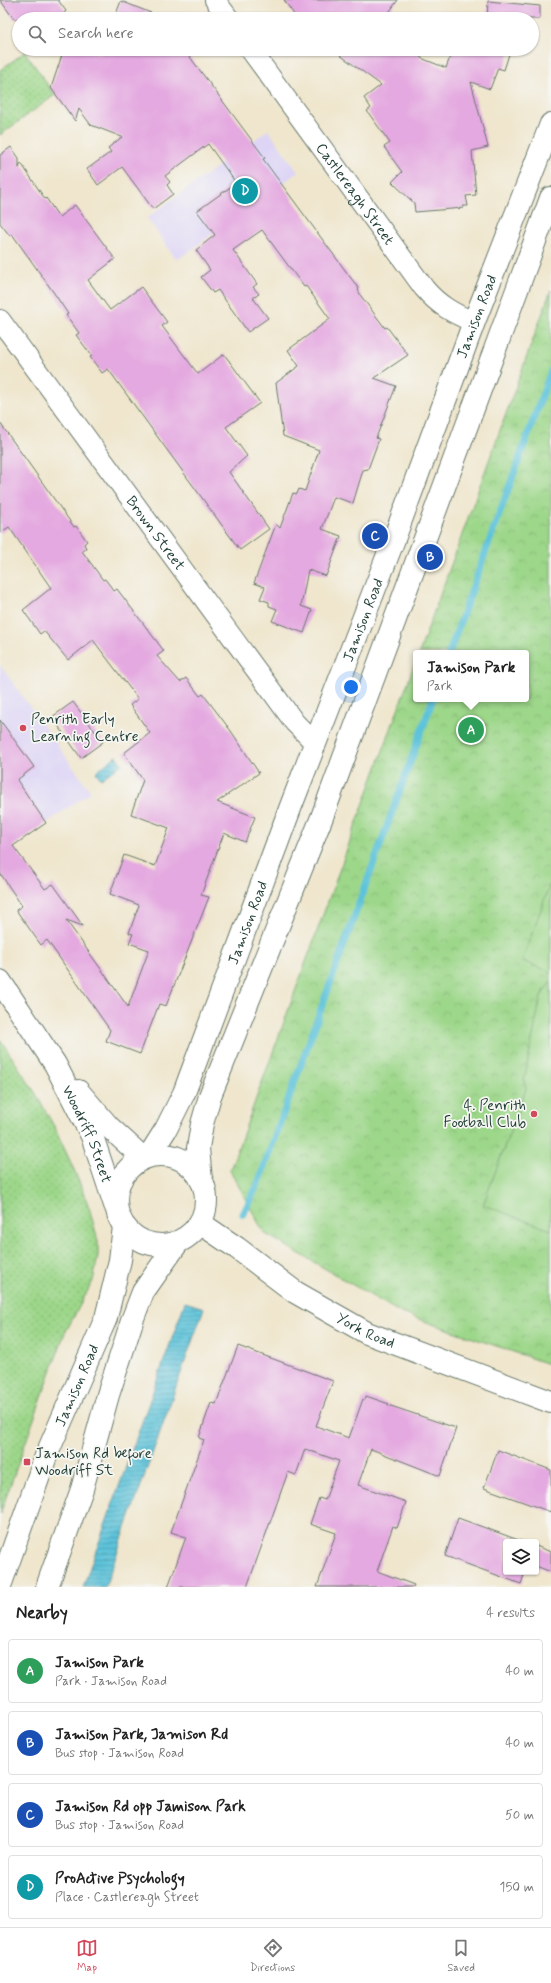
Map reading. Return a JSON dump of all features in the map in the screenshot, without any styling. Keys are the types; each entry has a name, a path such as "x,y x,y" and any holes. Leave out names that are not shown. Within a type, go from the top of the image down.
{"main road":[{"name":"Jamison Road","path":"146,1157 166,1129 184,1092 315,743 394,539 474,322 551,124"},
{"name":"Jamison Road","path":"201,1180 198,1148 202,1124 210,1096 322,817 551,198"},
{"name":"Woodriff Street","path":"0,981 55,1064 92,1136 115,1206"},
{"name":"Woodriff Street","path":"55,1064 108,1126 146,1157"},
{"path":"168,1155 180,1159 193,1168 201,1180 206,1194 205,1209 200,1223 194,1231 178,1242 158,1246 143,1242 130,1234 124,1226 115,1206 116,1191 122,1176 132,1164 146,1157 168,1155"},
{"name":"York Road","path":"200,1223 238,1248 295,1292 367,1333 551,1402"},
{"name":"Jamison Road","path":"0,1586 46,1456 106,1318 118,1270 124,1226"},
{"name":"Jamison Road","path":"47,1587 82,1489 108,1395 133,1318 143,1292 178,1242"}],"street":[{"path":"215,0 224,12"},
{"name":"Castlereagh Street","path":"255,56 424,288 436,301 450,312 474,322"},
{"name":"Brown Street","path":"0,320 295,724 315,743"}],"shaded area":[{"path":"268,130 298,172 177,260 147,218"},
{"name":"Penrith Early Learning Centre","path":"0,665 91,792 0,855"}],"green space":[{"path":"19,56 28,56 55,95 0,135 0,70"},
{"path":"551,290 551,1365 401,1313 264,1233 230,1170 413,668 413,702 529,702 529,650 420,650"},
{"path":"551,882 551,972 522,961"},
{"name":"4. Penrith Football Club","path":"551,981 551,1230 483,1205 526,1089 524,1080 541,996"},
{"path":"0,1039 36,1094 55,1128 75,1172 89,1207 98,1241 98,1256 93,1281 64,1335 0,1514"}],"water":[{"path":"116,756 122,764 101,779 96,772"},
{"path":"185,1302 204,1308 105,1587 83,1587"}],"building":[{"path":"0,0 58,0 66,11 12,12 12,16"},
{"path":"284,0 398,0 389,12 292,12"},
{"path":"121,1 148,12 117,12"},
{"path":"488,1 540,6 540,19 539,12 487,12"},
{"path":"62,56 189,56 359,289 358,290 361,296 408,355 374,378 396,386 376,438 379,439 368,469 363,470 353,503 334,497 322,529 341,536 326,576 308,570 301,606 312,610 304,633 272,621 277,609 269,606 269,602 260,599 265,587 254,583 276,524 280,528 293,493 297,494 299,489 305,491 319,450 283,436 276,383 299,366 288,350 330,319 306,286 304,287 262,230 233,250 257,284 253,287 259,294 253,298 268,318 248,332 218,290 213,293 201,277 210,270 196,250 215,235 197,211 236,183 208,144 165,176 170,182 167,185 173,194 153,209 122,167 98,185 87,169 111,152 108,148 122,137 91,125 79,109 75,121 51,88"},
{"path":"341,56 420,56 421,58 446,68 450,56 508,56 504,70 498,68 490,89 471,82 488,147 472,151 476,195 466,196 468,206 463,206 464,208 415,212 414,203 392,182 402,172 384,147 390,143 367,111 371,108 364,98 381,85"},
{"path":"11,147 19,158 19,168 21,163 59,217 75,205 115,259 88,280 110,310 141,287 167,322 162,326 198,374 224,354 260,403 226,427 247,456 229,472 269,529 240,550 108,369 102,373 90,357 92,356 76,335 79,333 66,315 68,314 54,293 12,234 10,236 0,223 0,155"},
{"path":"0,423 74,527 76,526 87,541 84,544 86,548 82,551 103,580 105,579 114,591 117,589 164,651 157,656 180,682 186,678 200,696 203,694 231,731 259,773 217,802 255,817 245,842 224,833 201,895 209,897 166,1006 159,1004 140,1054 106,1041 110,1030 47,940 41,945 16,910 22,906 0,873 0,720 34,767 17,780 46,823 13,846 45,889 53,884 83,926 66,920 128,1007 149,950 129,943 133,934 129,933 139,905 110,894 124,855 155,866 169,828 131,814 143,780 124,753 150,733 130,705 138,699 93,640 68,660 44,631 40,634 23,610 51,588 9,527 0,533"},
{"path":"73,702 103,742 81,758 52,717"},
{"path":"238,1346 333,1381 316,1426 349,1438 363,1399 365,1400 366,1396 456,1428 440,1476 371,1449 358,1485 406,1502 397,1528 393,1526 377,1571 414,1585 413,1587 317,1587 336,1533 310,1524 319,1498 325,1500 339,1461 305,1449 296,1475 288,1472 247,1587 168,1587 186,1537 171,1532 204,1440 199,1438 207,1414 211,1403 216,1404"},
{"path":"498,1450 551,1470 551,1512 484,1488"},
{"path":"458,1518 516,1539 503,1539 503,1575 524,1575 521,1584 445,1556"},
{"path":"539,1547 551,1552 551,1572 539,1567"}],"waterway":[{"path":"450,650 551,371"},
{"path":"243,1214 257,1186 432,702"}],"place":[{"name":"ProActive Psychology","path":"245,191"},
{"name":"Jamison Rd opp Jamison Park","path":"375,536"},
{"name":"Jamison Park, Jamison Rd","path":"430,557"},
{"name":"Penrith Early Learning Centre","path":"23,728"},
{"name":"Jamison Park","path":"471,730"},
{"name":"4. Penrith Football Club","path":"534,1114"},
{"name":"Jamison Rd before Woodriff St","path":"27,1462"}]}
